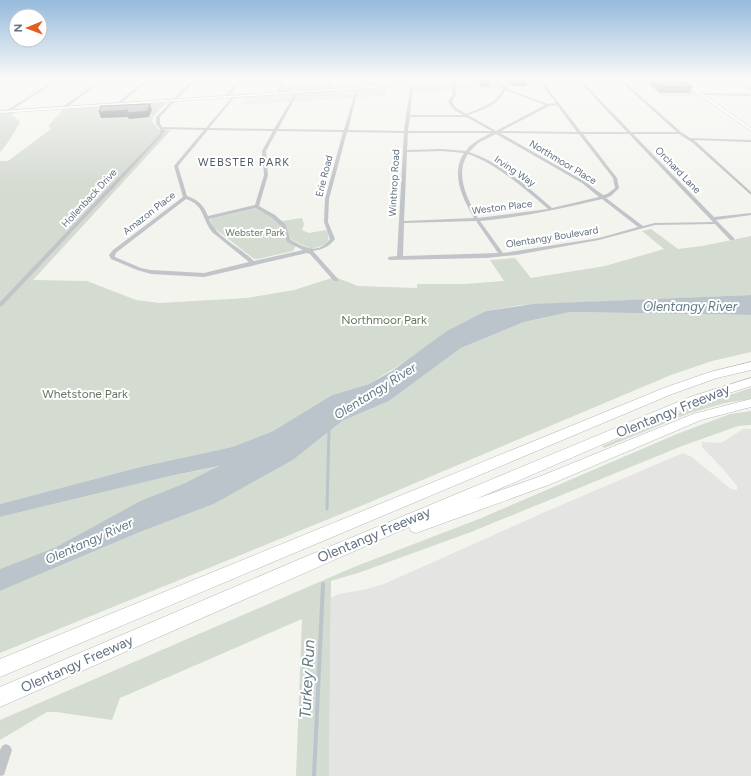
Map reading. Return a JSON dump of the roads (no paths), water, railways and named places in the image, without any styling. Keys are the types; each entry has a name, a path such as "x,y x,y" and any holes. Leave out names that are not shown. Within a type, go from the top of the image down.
{"highway":[{"path":"714,375 726,366 751,358"},
{"name":"Olentangy Freeway","path":"0,668 617,411 714,375 751,366"},
{"name":"Olentangy Freeway","path":"0,697 306,564 694,400 751,382"},
{"path":"306,564 546,480 697,417 751,403"}],"main road":[{"path":"729,114 751,130"}],"street":[{"path":"161,114 157,119 158,124 163,128 406,132 680,133"},
{"name":"Amazon Place","path":"218,114 176,166 185,197 115,251 112,255 117,261 151,272 196,275 212,274 253,263"},
{"path":"257,206 266,175 264,151 284,114"},
{"name":"Erie Road","path":"309,251 328,245 333,239 326,222 327,199 349,114"},
{"path":"407,116 466,116 470,114"},
{"path":"500,254 477,220 464,196 461,184 460,167 466,152 475,143 530,114"},
{"path":"565,114 617,182 617,188 613,192 603,197"},
{"name":"Orchard Lane","path":"612,114 732,239"},
{"path":"659,114 680,133 691,139 751,194"},
{"name":"Winthrop Road","path":"400,258 407,116"},
{"name":"Northmoor Place","path":"466,116 564,171 603,197 641,227"},
{"name":"Hollenback Drive","path":"0,305 161,135 163,128"},
{"path":"691,139 751,141"},
{"path":"405,151 466,152"},
{"name":"Irving Way","path":"466,152 513,179 551,210"},
{"path":"185,197 190,198 202,206 212,229 224,241 243,253 253,263 309,251"},
{"name":"Weston Place","path":"401,222 477,220 551,210 603,197"},
{"path":"207,218 257,206 283,224 289,241 309,251 336,280"},
{"name":"Olentangy Boulevard","path":"390,258 500,254 599,239 641,227 669,223 714,221 751,214"},
{"path":"294,253 299,246"},
{"path":"0,771 6,750"}],"water":[{"name":"Olentangy River","path":"751,295 751,315 570,312 524,322 461,348 389,401 342,421 293,460 214,504 140,532 0,591 0,569 56,547 140,501 185,483 219,466 170,476 0,517 0,504 140,467 232,447 273,431 332,395 369,384 392,371 447,331 486,311 533,304"}],"waterway":[{"name":"Turkey Run","path":"327,509 329,428"},
{"name":"Turkey Run","path":"314,776 323,584"}],"district":[{"name":"WEBSTER PARK","path":"244,162"}],"park label":[{"name":"Webster Park","path":"255,232"},
{"name":"Northmoor Park","path":"384,320"},
{"name":"Whetstone Park","path":"85,394"}]}
